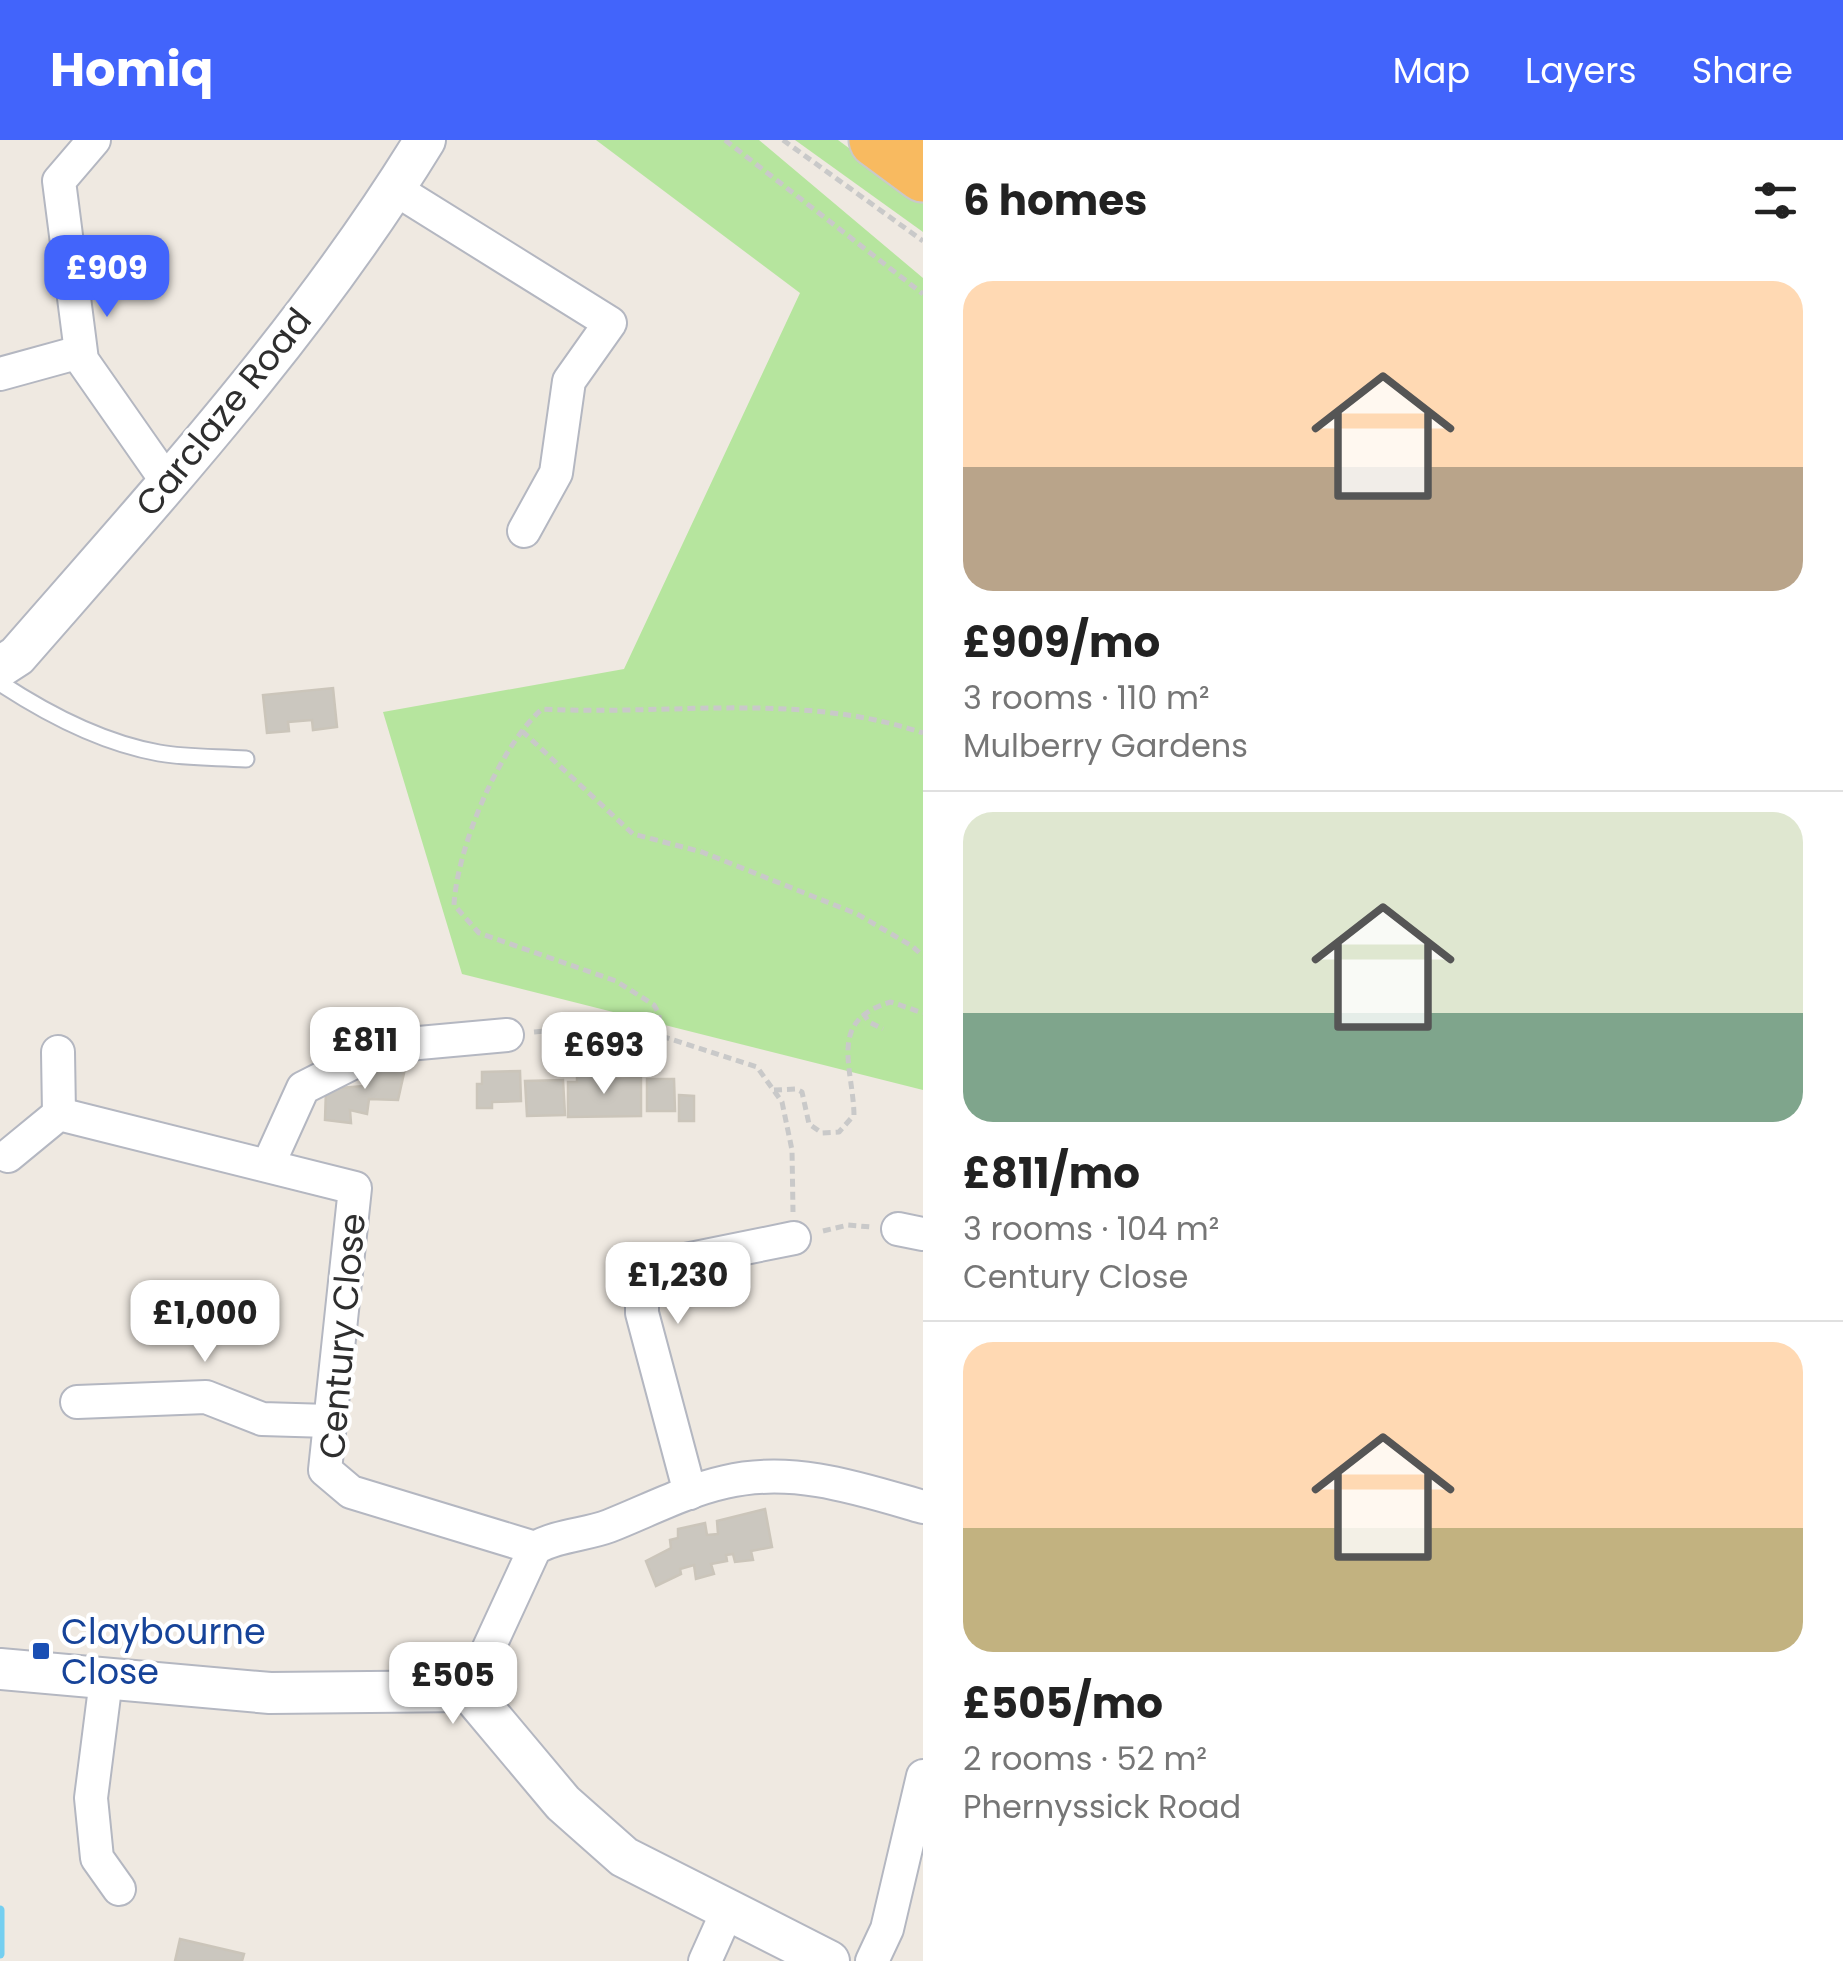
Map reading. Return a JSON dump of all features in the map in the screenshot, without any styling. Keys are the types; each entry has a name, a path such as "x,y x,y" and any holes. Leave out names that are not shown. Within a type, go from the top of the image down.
{"highway":[{"path":"877,140 923,174"}],"street":[{"path":"94,140 59,181 80,352 168,483"},
{"name":"Carclaze Road","path":"0,667 17,656 226,417 395,189 425,140"},
{"path":"395,189 610,323 569,381 556,473 524,531"},
{"path":"0,374 80,352"},
{"path":"59,1114 269,1164 303,1088 386,1046 506,1034"},
{"path":"58,1052 59,1114"},
{"path":"4,1160 59,1114"},
{"name":"Century Close","path":"269,1164 355,1188 326,1470 352,1492 536,1548"},
{"path":"690,1493 642,1313 642,1280 661,1266 794,1238"},
{"path":"77,1402 206,1397 262,1419 329,1421"},
{"path":"469,1691 536,1548 550,1540 592,1532 726,1482 777,1474 850,1485 923,1507"},
{"path":"0,1670 270,1693 469,1691"},
{"path":"106,1680 92,1798 97,1858 119,1889"},
{"path":"469,1691 562,1803 624,1857 828,1961"},
{"path":"872,1961 913,1864 923,1776"},
{"path":"705,1961 727,1912"}],"lane":[{"path":"0,683 36,706 127,746 163,754 246,760"}],"path":[{"path":"725,140 923,294"},
{"path":"784,140 923,241"},
{"path":"660,1036 659,1014 616,981 480,933 454,905 464,850 522,731 542,709 629,712 747,706 852,715 900,724 923,733"},
{"path":"522,731 633,834 702,852 858,914 923,956"},
{"path":"774,1090 796,1088 802,1092 809,1124 822,1133 846,1128 854,1114 846,1046 863,1013 891,1002 923,1013"},
{"path":"863,1013 869,1022 883,1029"},
{"path":"506,1034 624,1024 757,1067 782,1102 792,1150 794,1238 848,1225 910,1232"}],"green space":[{"path":"596,140 759,140 923,278 923,1090 462,974 383,712 624,669 800,293"},
{"path":"795,140 838,140 923,203 923,232"}],"building":[{"path":"333,688 337,727 313,730 312,720 288,722 289,731 267,733 263,695"},
{"path":"383,1062 406,1064 398,1100 369,1099 367,1114 350,1110 351,1123 325,1120 326,1089 365,1086 370,1064 383,1067"},
{"path":"520,1071 521,1101 492,1102 492,1108 477,1108 477,1084 482,1084 482,1072"},
{"path":"577,1074 601,1074 601,1079 641,1078 641,1116 568,1117 568,1082 577,1082"},
{"path":"647,1079 674,1079 675,1111 647,1111"},
{"path":"563,1080 565,1115 527,1116 525,1081"},
{"path":"679,1095 694,1096 694,1121 679,1121"},
{"path":"765,1509 772,1547 751,1551 753,1560 735,1562 733,1554 726,1555 727,1561 711,1564 714,1574 696,1579 694,1565 680,1569 681,1574 656,1586 646,1561 671,1548 670,1540 678,1538 678,1529 705,1523 707,1535 718,1534 717,1521"},
{"path":"180,1939 244,1954 242,1961 175,1961"}],"waterway":[{"path":"0,1910 0,1954"}],"place":[{"name":"Claybourne Close","path":"41,1651"}]}
